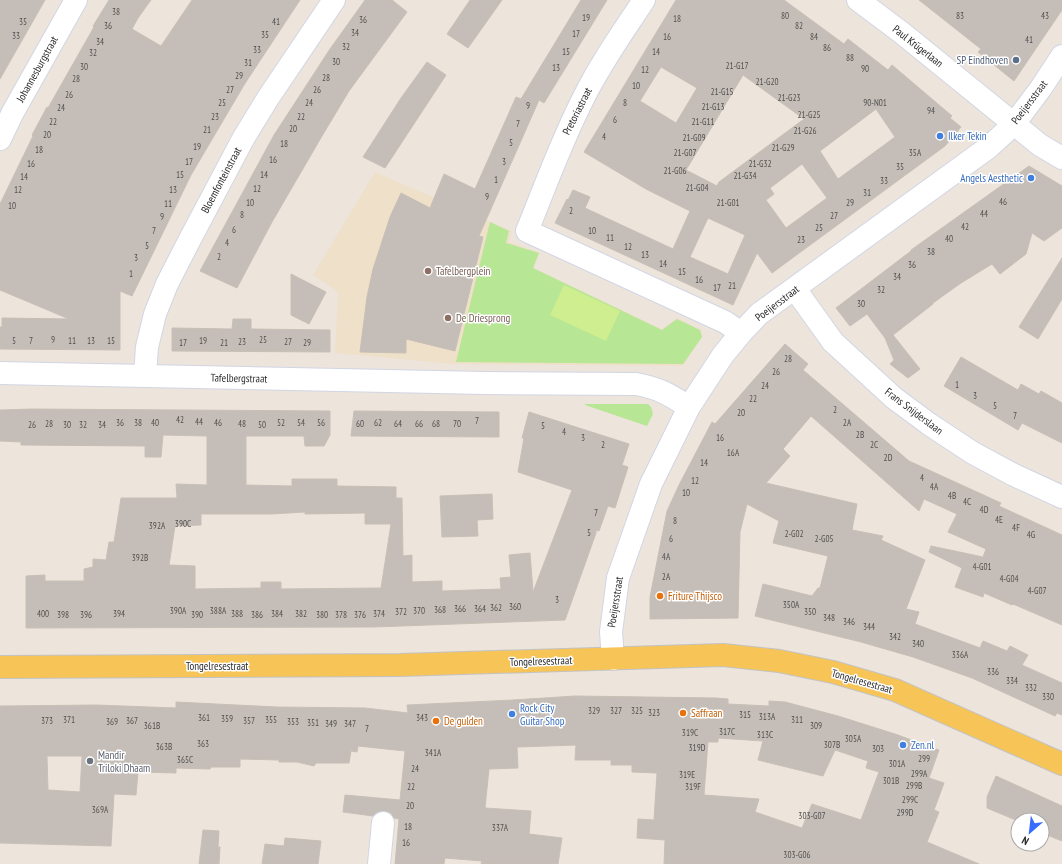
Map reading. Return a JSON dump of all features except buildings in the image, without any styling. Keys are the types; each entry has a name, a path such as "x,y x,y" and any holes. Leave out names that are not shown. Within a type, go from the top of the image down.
{"main road":[{"name":"Tongelresestraat","path":"0,666 400,665 723,655 780,661 833,672 895,690 1062,764"}],"street":[{"name":"Johannesburgstraat","path":"0,139 13,112 76,0"},
{"name":"Bloemfonteinstraat","path":"145,376 147,347 155,314 167,284 240,146 268,98 334,0"},
{"name":"Pretoriastraat","path":"644,0 583,98 561,144 527,231 725,322 740,333"},
{"name":"Paul Krügerlaan","path":"858,0 902,33 1040,145 1062,158"},
{"name":"Poeijersstraat","path":"613,659 611,632 618,578 651,484 689,407 723,355 740,333 759,314 989,147 1014,124 1041,88 1062,56"},
{"name":"Frans Snijderslaan","path":"795,289 833,342 894,398 929,424 973,453 1014,475 1062,497"},
{"name":"Tafelbergstraat","path":"0,373 478,383 636,384 659,390 689,407"},
{"path":"379,864 383,823"}],"shaded area":[{"name":"Tafelbergplein","path":"375,172 512,231 509,242 540,253 534,268 662,329 677,318 701,330 702,337 683,366 453,364 335,353 338,292 313,275"}],"green space":[{"path":"490,222 509,231 506,243 539,253 533,268 662,330 677,319 700,330 702,337 683,364 456,362"},
{"path":"564,285 620,311 606,341 550,315"},
{"path":"585,404 648,404 651,407 653,414 647,426"}],"place":[{"name":"SP Eindhoven","path":"1016,60"},
{"name":"Ilker Tekin","path":"940,136"},
{"name":"Angels Aesthetic","path":"1031,178"},
{"name":"Tafelbergplein","path":"428,271"},
{"name":"De Driesprong","path":"448,318"},
{"name":"Friture Thijsco","path":"660,596"},
{"name":"Saffraan","path":"683,713"},
{"name":"Rock City Guitar Shop","path":"512,714"},
{"name":"De gulden","path":"436,721"},
{"name":"Zen.nl","path":"903,745"},
{"name":"Mandir Triloki Dhaam","path":"90,761"}]}
